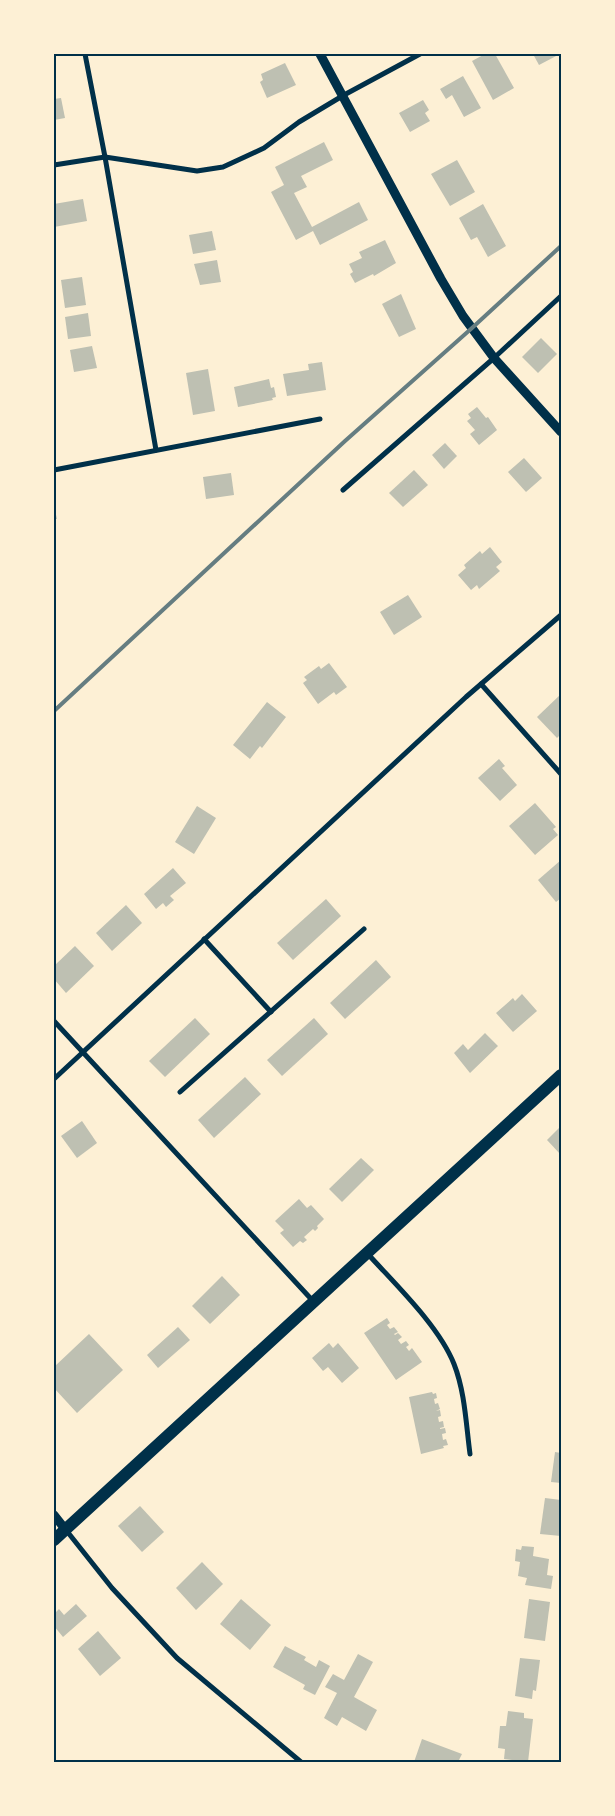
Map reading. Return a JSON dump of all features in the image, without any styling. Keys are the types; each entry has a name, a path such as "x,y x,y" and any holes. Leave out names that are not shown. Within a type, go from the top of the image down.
{"main road":[{"path":"54,1540 561,1075"}],"street":[{"path":"85,54 105,157 156,450"},
{"path":"320,54 344,95 441,279 464,316 494,358 561,432"},
{"path":"54,165 105,157 197,171 223,167 264,148 300,122 344,95 420,54"},
{"path":"344,490 494,358 561,296"},
{"path":"54,470 320,419"},
{"path":"54,1079 481,684 561,615"},
{"path":"481,684 561,774"},
{"path":"180,1092 364,929"},
{"path":"204,939 271,1012"},
{"path":"54,1021 314,1302"},
{"path":"367,1253 432,1326 448,1351 455,1365 462,1390 470,1454"},
{"path":"54,1515 112,1588 177,1658 301,1762"}],"building":[{"path":"485,54 495,54 514,88 493,100 472,61"},
{"path":"533,54 560,54 539,65"},
{"path":"285,63 296,85 267,98 260,82 263,80 261,74"},
{"path":"463,76 481,108 464,117 452,95 446,99 440,89"},
{"path":"61,98 65,118 54,120 54,99"},
{"path":"423,100 429,110 425,113 430,121 410,132 399,113"},
{"path":"324,142 333,160 301,176 307,187 294,193 312,227 359,202 368,220 320,245 313,231 296,240 271,192 284,185 275,167"},
{"path":"457,160 475,192 450,206 431,174"},
{"path":"83,199 87,221 54,227 54,204"},
{"path":"483,204 506,246 488,257 477,237 471,240 459,218"},
{"path":"212,231 216,250 193,254 189,235"},
{"path":"385,240 396,263 374,276 373,274 355,283 350,274 353,272 349,264 362,258 359,252"},
{"path":"217,260 221,282 200,285 194,264"},
{"path":"82,277 86,305 65,308 61,280"},
{"path":"401,294 416,329 399,337 382,304"},
{"path":"88,313 91,336 68,339 65,317"},
{"path":"541,338 557,354 538,373 522,357"},
{"path":"92,346 97,368 74,372 70,350"},
{"path":"322,362 326,390 287,396 283,374 309,370 308,364"},
{"path":"208,369 215,411 193,415 186,373"},
{"path":"269,379 271,388 274,387 276,397 272,398 273,400 238,407 234,387"},
{"path":"477,407 486,418 488,417 497,430 479,445 470,434 475,430 467,421 471,418 468,414"},
{"path":"445,443 457,456 444,469 432,455"},
{"path":"524,458 542,478 526,492 508,472"},
{"path":"414,470 428,485 403,507 389,493"},
{"path":"231,473 234,495 206,499 203,477"},
{"path":"54,506 57,519 54,519"},
{"path":"490,547 502,562 496,567 500,571 479,589 477,585 471,590 458,575 466,568 464,565 480,551 482,554"},
{"path":"408,595 422,617 394,635 380,612"},
{"path":"329,663 347,687 336,695 334,692 318,704 303,683 307,680 304,677 319,666 321,669"},
{"path":"561,694 561,734 557,738 537,717"},
{"path":"267,702 286,717 262,748 260,746 250,759 233,745"},
{"path":"499,759 505,766 502,768 517,785 500,801 478,778"},
{"path":"535,803 556,827 553,829 558,835 535,855 509,826"},
{"path":"197,806 216,818 194,854 175,842"},
{"path":"561,860 561,898 556,902 538,880"},
{"path":"173,868 186,883 170,896 174,900 166,907 163,903 156,909 144,894"},
{"path":"326,899 341,916 293,960 277,943"},
{"path":"126,905 142,923 112,951 96,933"},
{"path":"75,946 94,966 66,993 54,979 54,966"},
{"path":"376,960 391,977 345,1019 330,1003"},
{"path":"522,994 537,1011 513,1032 496,1013 513,998 515,1001"},
{"path":"195,1018 210,1034 165,1077 149,1061"},
{"path":"314,1018 328,1034 282,1076 267,1060"},
{"path":"485,1033 498,1046 470,1073 454,1053 463,1044 468,1050"},
{"path":"245,1077 261,1094 214,1138 198,1120"},
{"path":"82,1121 97,1143 77,1158 61,1136"},
{"path":"561,1126 561,1155 547,1140"},
{"path":"361,1158 374,1170 342,1202 329,1189"},
{"path":"299,1199 307,1208 311,1205 324,1219 315,1231 313,1229 304,1237 307,1240 303,1243 300,1241 293,1247 280,1233 284,1230 275,1221"},
{"path":"222,1276 240,1295 210,1324 192,1306"},
{"path":"387,1318 390,1323 387,1325 390,1329 394,1327 398,1332 394,1334 398,1333 402,1337 398,1340 401,1344 406,1341 409,1345 406,1347 409,1351 412,1348 422,1362 396,1380 364,1333"},
{"path":"178,1327 190,1340 158,1368 147,1355"},
{"path":"89,1334 123,1370 77,1413 54,1388 54,1367"},
{"path":"329,1343 333,1348 338,1343 359,1368 342,1383 328,1367 323,1371 312,1358"},
{"path":"432,1392 433,1394 436,1393 435,1404 438,1403 440,1409 436,1411 440,1410 439,1422 443,1421 444,1427 440,1429 445,1428 446,1433 442,1434 443,1440 446,1439 448,1445 443,1446 444,1448 421,1454 409,1397"},
{"path":"555,1452 561,1453 561,1483 551,1482"},
{"path":"545,1498 561,1500 561,1536 540,1534"},
{"path":"140,1506 164,1532 142,1552 118,1526"},
{"path":"522,1546 534,1547 533,1556 549,1559 547,1575 553,1576 551,1589 525,1585 527,1578 518,1576 520,1562 515,1561 516,1549 521,1550"},
{"path":"202,1562 223,1584 196,1610 176,1588"},
{"path":"241,1599 271,1625 250,1650 220,1624"},
{"path":"529,1599 550,1602 545,1641 524,1638"},
{"path":"76,1604 87,1616 63,1637 54,1626 54,1614 59,1609 64,1615"},
{"path":"98,1631 121,1658 100,1676 78,1649"},
{"path":"285,1646 306,1657 304,1660 316,1667 319,1660 330,1666 315,1695 303,1689 305,1685 273,1667"},
{"path":"358,1654 373,1662 354,1697 377,1710 366,1731 342,1717 337,1726 324,1718 337,1693 325,1687 333,1674 344,1680"},
{"path":"520,1658 540,1660 536,1691 533,1690 532,1699 515,1696"},
{"path":"508,1711 524,1713 524,1718 533,1719 528,1762 504,1759 505,1749 498,1748 500,1726 506,1726"},
{"path":"422,1739 462,1754 458,1762 414,1762"}],"railway":[{"path":"54,711 345,441 561,246"}]}
